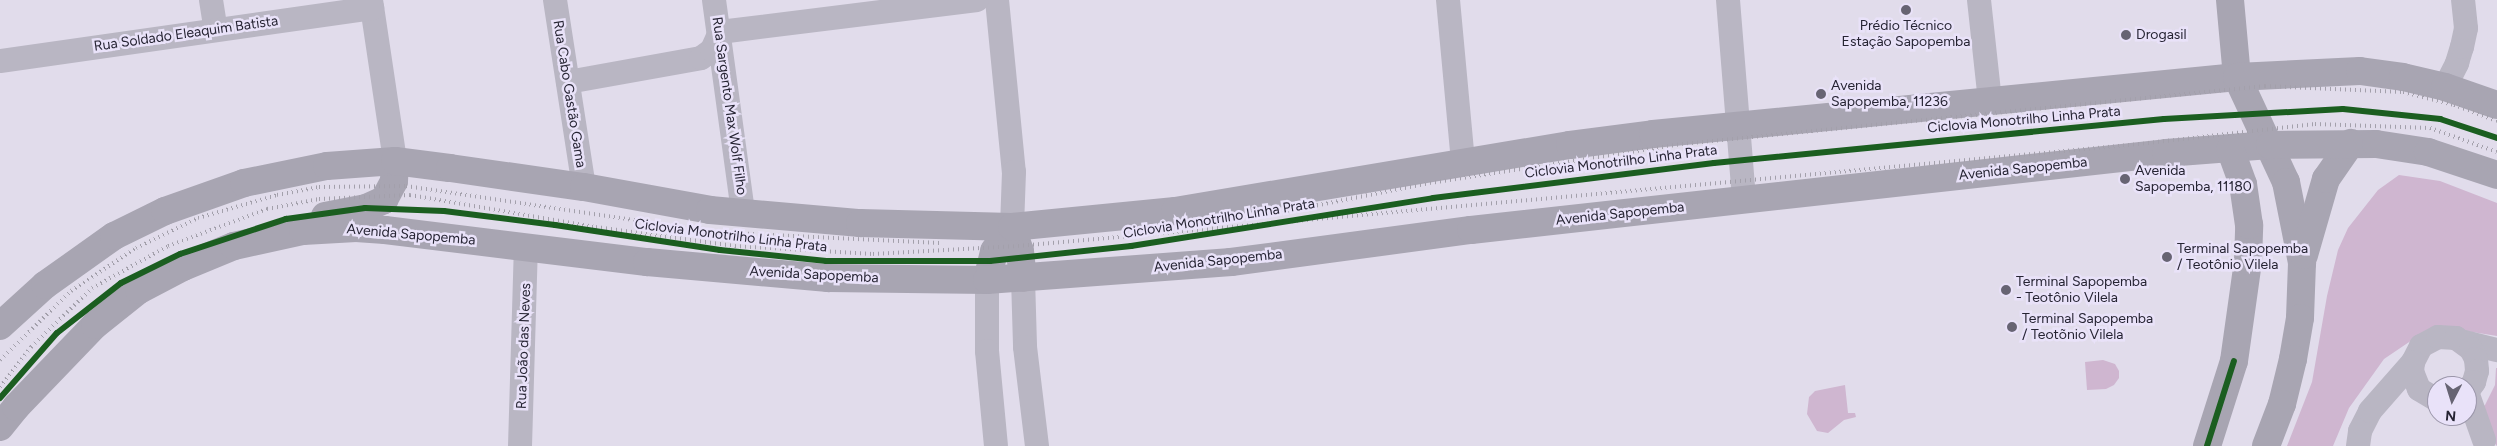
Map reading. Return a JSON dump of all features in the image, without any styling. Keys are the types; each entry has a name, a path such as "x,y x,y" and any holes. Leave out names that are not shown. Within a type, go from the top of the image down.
{"main road":[{"path":"2230,0 2237,77 2286,182 2302,263 2300,318 2293,359 2282,404 2266,446"},
{"path":"0,326 46,285 114,236 165,211 244,183 327,166 395,161 584,187 710,210 860,223 1012,227 1176,211 1570,145 1738,126 2237,77 2360,71 2403,77 2492,98"},
{"path":"2302,263 2326,179 2351,143"},
{"name":"Avenida Sapopemba","path":"0,427 16,407 95,325 139,290 183,267 234,246 303,231 356,228 385,230 647,262 828,278 987,280 1232,262 1471,230 2166,153 2270,146 2376,144 2428,152 2469,164 2497,175"},
{"path":"2207,446 2234,361 2248,261 2249,225 2244,184 2230,149"},
{"path":"303,231 312,218 366,208 384,200 394,181 395,161"},
{"path":"2469,164 2497,168"},
{"path":"1012,227 1020,250 1023,278"},
{"path":"987,280 994,251 1012,227"}],"street":[{"path":"211,0 216,30"},
{"name":"Rua Cabo Gastão Gama","path":"555,0 584,187"},
{"name":"Rua Sargento Max Wolf Filho","path":"714,0 720,32 743,213"},
{"path":"568,82 701,58 712,50 720,32 977,0"},
{"path":"997,0 1014,172 1012,227"},
{"path":"1448,0 1463,163"},
{"path":"1728,0 1744,200"},
{"path":"1979,0 1990,101"},
{"path":"2444,86 2458,62 2462,47 2466,28 2463,0"},
{"path":"372,4 395,161"},
{"name":"Rua Soldado Eleaquim Batista","path":"0,61 216,30 372,4"},
{"name":"Rua João das Neves","path":"520,446 526,246"},
{"path":"1023,278 1025,347 1037,446"},
{"path":"987,280 987,351 996,446"},
{"path":"2358,446 2360,431 2370,411 2413,362 2422,346 2429,340 2447,336 2497,350"},
{"path":"2464,342 2476,360 2477,376"},
{"path":"2413,362 2414,380 2427,394"},
{"path":"2477,380 2487,443"},
{"path":"2384,393 2427,395"},
{"path":"2470,426 2487,443"}],"shaded area":[{"path":"2399,175 2440,181 2497,203 2497,336 2454,329 2421,334 2384,359 2349,408 2333,446 2287,446 2312,382 2327,296 2338,250 2348,228 2378,190"},
{"path":"2103,360 2115,364 2119,371 2119,378 2114,385 2106,389 2087,390 2085,362"},
{"path":"2497,368 2497,446 2477,424 2477,411 2485,405 2495,385"},
{"path":"1845,385 1848,413 1855,413 1856,417 1844,420 1828,433 1817,431 1807,414 1809,397 1815,391"}],"railway":[{"path":"1258,217 1430,183 1682,144 2265,86 2403,92 2454,105 2497,121"},
{"path":"0,387 31,347 92,288 168,246 267,209 319,199 410,195 596,227 735,246 873,254 1018,246 1740,181 2148,143 2315,124 2430,128 2497,152"},
{"path":"0,360 71,291 136,248 198,218 277,195 319,187 406,186 713,232 940,243"}],"cycle path":[{"name":"Ciclovia Monotrilho Linha Prata","path":"0,398 57,333 121,283 180,254 286,219 365,208 444,211 555,225 720,250 826,261 990,261 1131,246 1433,198 1714,163 2164,119 2343,109 2440,119 2497,138"},
{"path":"2207,446 2234,361"}],"place":[{"name":"Prédio Técnico Estação Sapopemba","path":"1906,10"},
{"name":"Drogasil","path":"2126,35"},
{"name":"Avenida Sapopemba, 11236","path":"1821,94"},
{"name":"Avenida Sapopemba, 11180","path":"2125,179"},
{"name":"Terminal Sapopemba / Teotônio Vilela","path":"2167,257"},
{"name":"Terminal Sapopemba - Teotônio Vilela","path":"2006,290"},
{"name":"Terminal Sapopemba / Teotõnio Vilela","path":"2012,327"}]}
